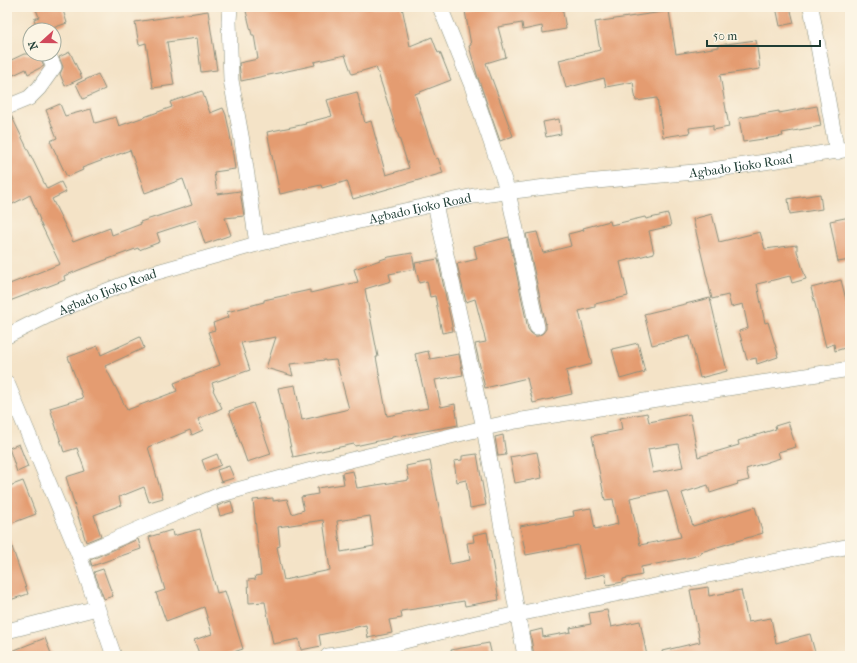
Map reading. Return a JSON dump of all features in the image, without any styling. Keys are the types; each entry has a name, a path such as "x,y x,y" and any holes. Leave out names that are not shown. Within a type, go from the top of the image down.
{"street":[{"path":"230,7 231,80 242,141 257,244"},
{"path":"440,7 472,86 508,192 537,327"},
{"path":"811,7 844,151"},
{"path":"7,107 29,98 39,88 54,67 52,62"},
{"name":"Agbado Ijoko Road","path":"7,336 53,313 150,274 257,244 434,204 474,196 586,182 705,171 844,151"},
{"path":"434,204 484,428 525,656"},
{"path":"79,555 222,494 334,464 516,421 850,369"},
{"path":"7,382 79,555 114,656"},
{"path":"328,656 373,649 476,623 850,546"},
{"path":"7,631 97,608"}],"building":[{"path":"35,7 62,7 67,23 62,25 62,22 35,22 34,19 39,17"},
{"path":"262,7 402,7 410,46 432,37 438,53 440,52 451,80 415,94 436,159 438,158 443,173 353,199 347,181 322,188 321,185 280,194 267,132 306,124 305,123 332,116 327,100 357,92 365,123 371,121 386,175 409,168 376,67 352,74 345,55 314,62 315,65 241,81 239,63 258,59 254,35 252,35 246,11"},
{"path":"493,7 562,7 566,29 543,33 542,26 523,30 522,23 498,27 506,57 486,63 513,136 500,141 477,75 469,46 471,45 465,11"},
{"path":"776,7 790,7 794,23 780,26"},
{"path":"208,11 217,70 201,72 197,38 167,42 174,85 153,88 146,43 139,45 135,22"},
{"path":"669,11 676,54 719,47 719,45 756,40 760,69 720,75 729,127 713,130 713,125 689,128 690,133 663,137 657,98 636,101 633,82 606,87 604,78 566,88 559,60 600,50 595,22"},
{"path":"70,52 82,78 65,86 60,74 63,67 61,62 62,56"},
{"path":"22,55 22,62 42,62 44,66 28,74 26,69 7,78 7,62"},
{"path":"98,74 105,89 83,99 76,84"},
{"path":"202,91 210,113 223,108 230,134 235,169 214,172 217,194 240,191 244,216 225,218 231,235 205,244 197,220 157,233 160,242 139,250 138,248 84,268 64,276 65,280 7,302 7,285 60,264 39,220 30,195 7,207 7,116 11,115 47,189 61,182 66,192 52,199 73,242 110,228 112,235 141,224 140,222 192,205 183,179 145,193 130,150 82,168 83,170 67,177 50,141 57,138 46,110 60,104 65,116 91,109 95,123 116,117 119,126 172,107 170,102"},
{"path":"817,106 821,126 782,133 783,136 743,142 739,118"},
{"path":"559,119 561,134 546,137 543,122"},
{"path":"820,194 822,209 790,214 788,199"},
{"path":"668,214 671,226 649,231 654,253 620,262 628,296 595,304 595,307 579,311 592,364 566,371 572,394 533,403 527,378 485,388 475,344 486,342 475,299 466,302 457,264 477,259 474,246 509,237 528,329 535,336 538,336 546,329 546,325 526,234 537,232 543,253 571,246 568,234 584,230 583,228 610,221 611,225 645,217 646,219"},
{"path":"712,214 719,242 760,232 765,249 797,245 797,251 806,279 792,283 790,276 757,284 765,323 768,322 778,357 757,364 756,358 747,360 739,331 748,328 743,304 731,307 728,295 712,299 693,219"},
{"path":"850,217 850,260 838,262 830,221"},
{"path":"412,253 415,269 389,274 391,281 365,289 378,357 376,357 387,416 428,408 415,354 428,351 430,359 459,354 463,375 435,380 441,407 455,404 458,425 293,457 278,388 295,385 302,420 349,409 336,360 290,364 293,376 266,368 276,337 241,343 250,370 212,383 213,390 222,408 198,419 203,430 192,435 190,430 148,447 163,498 149,502 144,487 119,497 121,505 94,515 101,536 86,542 66,477 85,471 77,448 64,452 50,408 83,398 68,357 98,346 101,355 140,337 144,348 105,366 127,410 177,391 174,383 220,365 208,332 215,330 213,323 229,317 227,312 264,302 264,300 310,290 310,293 358,282 354,269 389,257"},
{"path":"438,259 453,331 442,333 435,296 430,297 427,281 419,283 415,263"},
{"path":"841,280 850,315 850,340 847,341 848,347 835,351 834,344 826,347 811,288"},
{"path":"710,298 727,371 700,378 690,336 652,345 644,314"},
{"path":"638,343 645,372 620,379 612,349"},
{"path":"253,403 271,454 247,462 229,411"},
{"path":"647,413 649,422 690,414 698,457 739,445 738,441 776,429 775,426 788,422 796,447 778,452 780,458 746,469 749,480 710,493 708,485 682,493 693,526 755,507 763,533 701,552 701,554 692,557 641,567 642,575 623,579 623,582 607,585 605,574 585,578 578,545 526,555 520,526 574,516 573,511 591,508 595,529 618,524 613,499 605,500 592,436 622,430 620,418","holes":["678,444 683,467 653,473 648,449","667,490 681,537 640,545 630,498"]},
{"path":"503,435 506,455 498,456 495,437"},
{"path":"19,444 28,467 17,472 9,448"},
{"path":"537,452 542,478 515,483 510,457"},
{"path":"217,454 221,465 206,471 202,460"},
{"path":"477,454 486,505 470,508 466,480 457,482 454,461 462,460 462,456"},
{"path":"430,461 450,564 470,560 467,543 474,542 473,535 487,532 499,600 465,606 464,601 401,611 402,618 389,620 392,633 368,638 366,625 319,635 321,646 301,650 299,639 273,644 265,602 249,603 248,580 256,579 255,576 261,575 253,500 273,498 273,501 287,499 292,514 304,510 301,497 318,494 317,488 344,484 342,473 353,471 357,488 409,480 406,466","holes":["370,516 374,546 341,552 337,521","323,520 330,570 284,580 277,547 280,546 278,527"]},
{"path":"229,466 234,478 221,482 217,470"},
{"path":"23,481 36,514 7,525 7,487"},
{"path":"231,501 234,512 220,516 217,506"},
{"path":"200,529 217,593 225,591 243,649 221,656 200,656 194,640 212,634 204,607 166,621 156,593 165,590 149,537 172,530 173,536"},
{"path":"9,538 28,594 7,601 7,539"},
{"path":"138,539 141,549 92,566 90,560"},
{"path":"103,569 113,596 104,599 94,572"},
{"path":"708,587 709,596 741,590 748,622 771,618 776,643 810,634 816,656 663,656 662,651 700,642 690,590"},
{"path":"607,610 611,627 640,621 647,656 534,656 530,632 542,629 543,637 571,632 570,628 591,624 589,613"},
{"path":"45,638 52,656 7,656 7,653"},
{"path":"489,643 492,656 452,656 451,650"}]}
